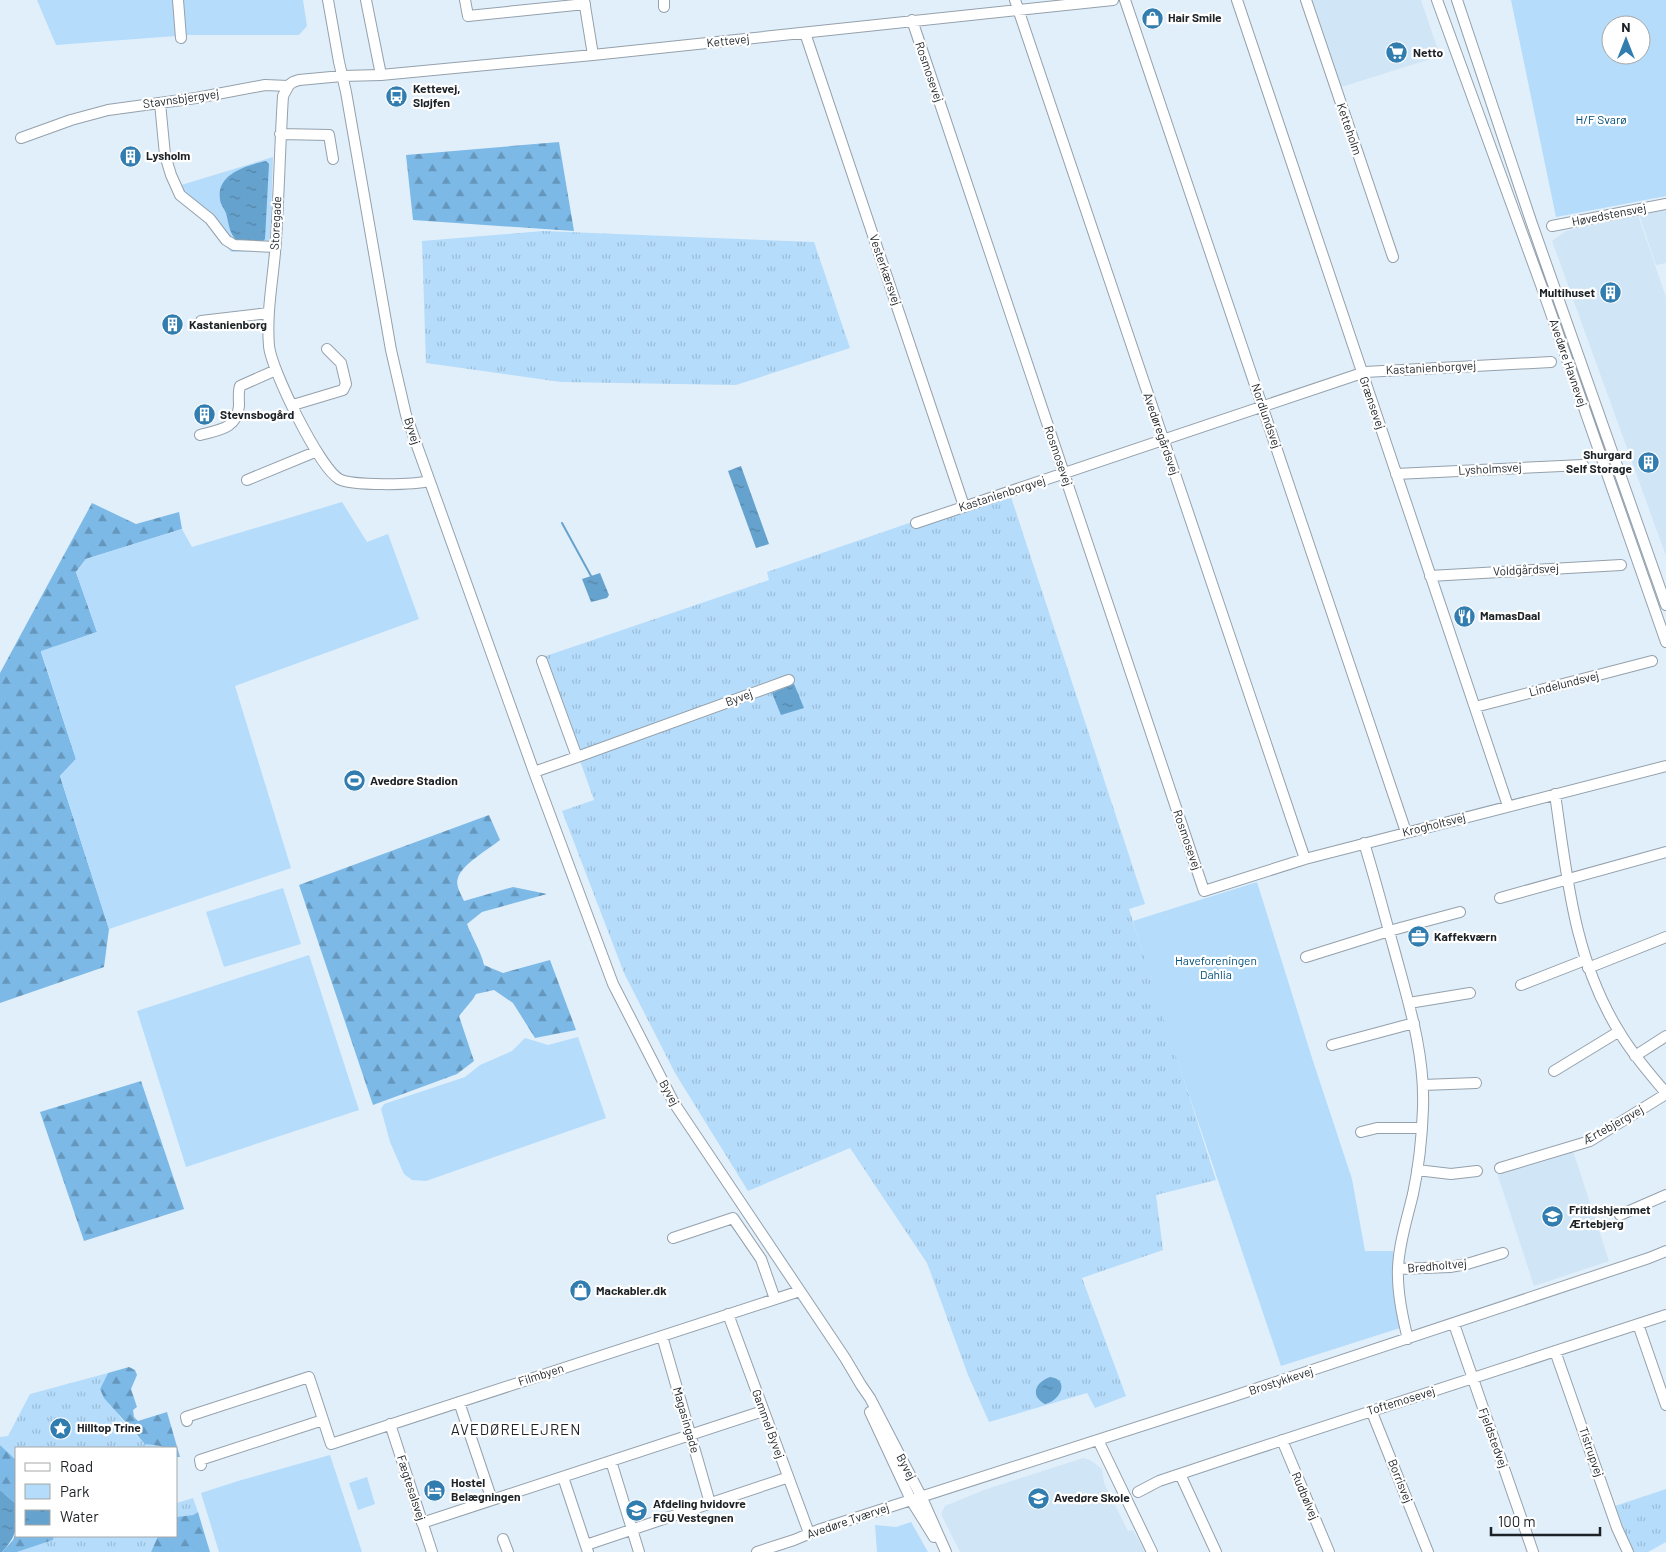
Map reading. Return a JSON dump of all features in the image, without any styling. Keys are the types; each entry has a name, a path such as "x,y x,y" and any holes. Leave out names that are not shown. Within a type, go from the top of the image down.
{"street":[{"path":"178,0 181,38"},
{"name":"Byvej","path":"328,0 392,350 406,415 534,772 613,984 674,1103 846,1358 911,1500 944,1552"},
{"path":"366,0 381,75"},
{"path":"466,0 468,16 541,4 585,2 593,55"},
{"name":"Kettevej","path":"342,76 381,75 805,33 1017,5 1113,0"},
{"name":"Nordlundsvej","path":"1125,0 1406,832"},
{"name":"Grænsevej","path":"1237,0 1508,806"},
{"name":"Ketteholm","path":"1306,0 1393,257"},
{"name":"Avedøre Havnevej","path":"1437,0 1541,284 1666,642"},
{"name":"Avedøre Havnevej","path":"1457,0 1534,230 1666,603"},
{"name":"Avedøregårdsvej","path":"1017,5 1305,859"},
{"name":"Rosmosevej","path":"912,20 1204,892"},
{"name":"Vesterkærsvej","path":"805,33 964,506"},
{"name":"Stavnsbjergvej","path":"21,138 71,120 108,110 196,98 265,85 288,86 296,81 342,76"},
{"name":"Storegade","path":"288,86 283,96 276,247 268,313 269,347 276,370 315,452 338,478 347,481 414,484 429,481"},
{"path":"160,103 165,155 180,195 210,219 226,240 234,245 276,247"},
{"path":"280,134 329,135 333,159"},
{"name":"Høvedstensvej","path":"1552,226 1666,204"},
{"path":"201,320 268,313"},
{"path":"293,405 343,390 346,384 340,363 327,349"},
{"name":"Kastanienborgvej","path":"916,523 1362,373 1378,370 1551,362"},
{"path":"200,435 225,429 232,425 239,408 240,386 276,370"},
{"path":"247,480 315,452"},
{"name":"Lysholmsvej","path":"1396,474 1583,465"},
{"name":"Voldgårdsvej","path":"1430,576 1621,565"},
{"path":"542,661 577,757"},
{"name":"Lindelundsvej","path":"1475,707 1652,661"},
{"name":"Byvej","path":"534,772 789,680"},
{"name":"Krogholtsvej","path":"1204,892 1305,859 1666,766"},
{"name":"Ærtebjergvej","path":"1500,1168 1590,1141 1666,1094 1618,1032 1587,964 1575,924 1555,794"},
{"name":"Bredholtvej","path":"1364,843 1414,1023 1420,1052 1423,1085 1422,1128 1417,1170 1402,1240 1398,1269 1399,1296 1408,1339"},
{"path":"1500,898 1666,852"},
{"path":"1306,957 1389,931 1460,912"},
{"path":"1521,985 1666,937"},
{"path":"1409,1003 1470,993"},
{"path":"1332,1045 1414,1023"},
{"path":"1554,1071 1618,1032"},
{"path":"1635,1056 1666,1036"},
{"path":"1423,1085 1476,1083"},
{"path":"1361,1132 1377,1128 1422,1128"},
{"path":"1417,1170 1451,1174 1477,1171"},
{"path":"1620,1215 1666,1195"},
{"path":"673,1238 733,1218 761,1260 775,1299"},
{"name":"Brostykkevej","path":"911,1500 1454,1324 1666,1252"},
{"name":"Bredholtvej","path":"1398,1269 1450,1267 1503,1253"},
{"name":"Filmbyen","path":"187,1422 186,1416 309,1377 331,1444 800,1291"},
{"name":"Gammel Byvej","path":"728,1314 808,1533"},
{"name":"Toftemosevej","path":"1138,1492 1159,1481 1371,1410 1666,1315"},
{"name":"Fjeldstedvej","path":"1454,1324 1533,1552"},
{"path":"1638,1324 1666,1405"},
{"name":"Magasingade","path":"662,1336 710,1504"},
{"name":"Tistrupvej","path":"1556,1351 1617,1528 1628,1552"},
{"name":"Byvej","path":"860,1385 870,1398 922,1498 944,1552"},
{"path":"459,1402 492,1500"},
{"name":"Borrisvej","path":"1371,1410 1428,1552"},
{"path":"422,1523 764,1411"},
{"path":"201,1465 200,1460 323,1420"},
{"name":"Fægtesalsvej","path":"390,1424 432,1552"},
{"path":"1098,1440 1152,1552"},
{"name":"Rudbølvej","path":"1282,1440 1329,1552"},
{"path":"611,1461 639,1552"},
{"path":"1180,1474 1216,1552"},
{"path":"563,1476 587,1549 633,1530 783,1479"},
{"name":"Avedøre Tværvej","path":"757,1552 794,1540 808,1533 911,1500"},
{"path":"503,1539 508,1552"}],"shaded area":[{"path":"1302,0 1421,0 1440,56 1335,89"},
{"path":"1666,209 1666,263 1656,265 1639,214"},
{"path":"1638,215 1666,297 1666,556 1552,241 1566,231"},
{"name":"Fritidshjemmet Ærtebjerg","path":"1573,1151 1609,1261 1534,1286 1497,1173"},
{"name":"Avedøre Skole","path":"1083,1458 1090,1460 1102,1469 1104,1483 1128,1531 1133,1530 1145,1552 960,1552 941,1514 945,1506 984,1490"}],"green space":[{"path":"37,0 303,0 307,26 299,35 189,35 56,45"},
{"name":"H/F Svarø","path":"1511,0 1666,0 1666,196 1556,217"},
{"path":"559,142 574,231 413,220 406,155"},
{"path":"273,157 270,251 231,252 178,186"},
{"path":"543,231 814,242 850,348 736,385 561,382 426,363 422,241"},
{"path":"1002,491 1005,499 1011,497 1145,904 1129,909 1216,1180 1156,1195 1163,1250 1082,1278 1126,1396 1095,1408 1087,1393 989,1422 968,1375 927,1263 850,1148 748,1191 675,1073 624,973 562,811 594,800 543,657 769,580 767,572"},
{"path":"342,502 367,542 388,534 419,619 235,686 291,868 109,929 60,776 76,759 41,651 97,632 76,572 86,559 182,529 192,547"},
{"path":"92,503 136,524 179,512 182,529 86,559 76,572 97,632 41,652 76,759 60,776 109,929 104,967 0,1003 0,673"},
{"path":"489,815 500,840 470,862 458,878 457,884 464,901 513,887 547,894 482,912 467,924 469,929 484,965 503,973 550,960 576,1030 535,1038 513,1003 494,990 476,994 459,1016 474,1061 457,1074 373,1105 299,885"},
{"name":"Haveforeningen Dahlia","path":"1257,882 1352,1179 1365,1251 1393,1251 1394,1293 1400,1328 1281,1366 1172,1045 1133,921"},
{"path":"283,888 301,944 224,967 206,912"},
{"path":"309,955 359,1110 186,1167 137,1011"},
{"path":"578,1037 606,1118 426,1181 412,1180 404,1174 390,1142 381,1109 384,1104 465,1077 480,1065 512,1051 525,1038 548,1045"},
{"path":"141,1081 184,1209 84,1241 40,1112"},
{"path":"129,1367 135,1370 137,1375 131,1389 137,1407 133,1410 134,1417 138,1421 167,1412 177,1447 145,1444 104,1398 100,1389 108,1373"},
{"path":"108,1373 100,1389 137,1437 148,1444 160,1447 15,1447 15,1459 0,1445 0,1437 8,1436 30,1394"},
{"path":"0,1445 15,1459 15,1503 0,1490"},
{"path":"330,1455 362,1552 219,1552 201,1493"},
{"path":"367,1477 375,1504 358,1510 349,1483"},
{"path":"1666,1489 1666,1542 1648,1552 1633,1552 1615,1506"},
{"path":"193,1498 198,1512 193,1515 178,1518 178,1503"},
{"path":"198,1512 210,1552 151,1552 158,1537 178,1537 178,1517 193,1515"},
{"path":"911,1522 928,1552 877,1552 875,1525 896,1527"},
{"path":"15,1535 15,1537 54,1537 53,1540 17,1552 2,1552 13,1540"},
{"path":"54,1537 158,1537 151,1552 17,1552 53,1540"}],"water":[{"path":"266,161 269,164 265,239 262,242 237,241 231,232 221,203 220,190 223,183 234,172"},
{"path":"741,466 769,544 756,548 728,471"},
{"path":"600,573 609,595 607,598 591,602 582,579"},
{"path":"794,684 804,708 781,715 772,693"},
{"path":"1050,1377 1060,1382 1061,1390 1055,1399 1045,1404 1037,1397 1036,1389 1041,1382"},
{"path":"0,1490 15,1503 15,1530 11,1540 0,1552"}],"waterway":[{"path":"562,523 591,576"}],"place":[{"name":"Hair Smile","path":"1152,18"},
{"name":"Netto","path":"1397,53"},
{"name":"Kettevej, Sløjfen","path":"397,96"},
{"name":"Lysholm","path":"130,156"},
{"name":"Multihuset","path":"1611,293"},
{"name":"Kastanienborg","path":"173,325"},
{"name":"Stevnsbogård","path":"204,415"},
{"name":"Shurgard Self Storage","path":"1648,462"},
{"name":"MamasDaal","path":"1464,616"},
{"name":"Avedøre Stadion","path":"354,781"},
{"name":"Kaffekværn","path":"1418,937"},
{"name":"Fritidshjemmet Ærtebjerg","path":"1553,1217"},
{"name":"Mackabler.dk","path":"580,1291"},
{"name":"Hilltop Trine","path":"61,1428"},
{"name":"Hostel Belægningen","path":"435,1490"},
{"name":"Avedøre Skole","path":"1038,1498"},
{"name":"Afdeling hvidovre FGU Vestegnen","path":"637,1511"}],"district":[{"name":"AVEDØRELEJREN","path":"516,1430"}]}
